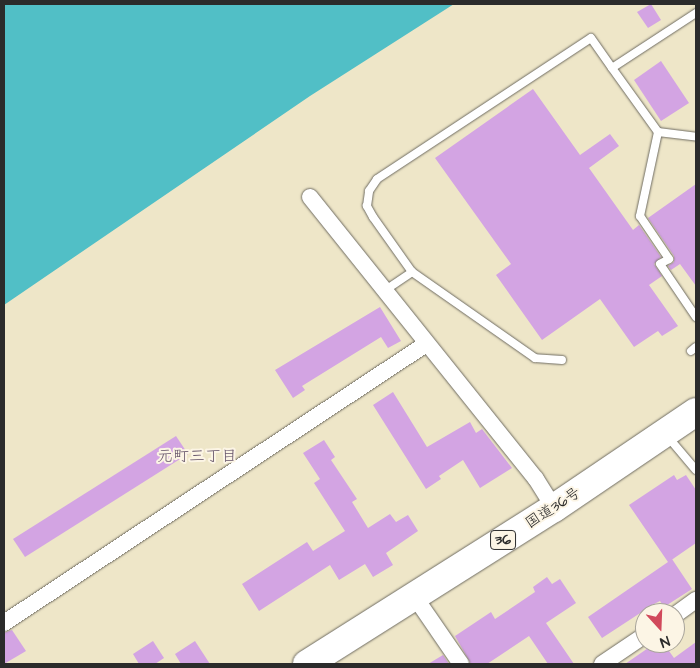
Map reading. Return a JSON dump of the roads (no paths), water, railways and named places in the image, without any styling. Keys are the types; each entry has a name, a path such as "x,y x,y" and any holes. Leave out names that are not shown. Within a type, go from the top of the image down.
{"highway":[{"name":"国道36号","path":"307,664 554,508 696,412"}],"street":[{"path":"310,198 536,480 554,508"},
{"path":"4,623 426,344"},
{"path":"415,597 461,664"},
{"path":"685,608 696,600"},
{"path":"602,664 635,642"}],"lane":[{"path":"612,68 696,13"},
{"path":"562,360 535,358 412,272 367,206 369,191 377,178 591,38 658,132 696,137"},
{"path":"686,136 696,128"},
{"path":"658,132 640,216 669,259 660,264 696,317"},
{"path":"384,291 412,272"},
{"path":"665,433 696,470"}],"water":[{"path":"4,4 454,4 310,96 4,305"}],"district":[{"name":"元町三丁目","path":"197,456"}]}
